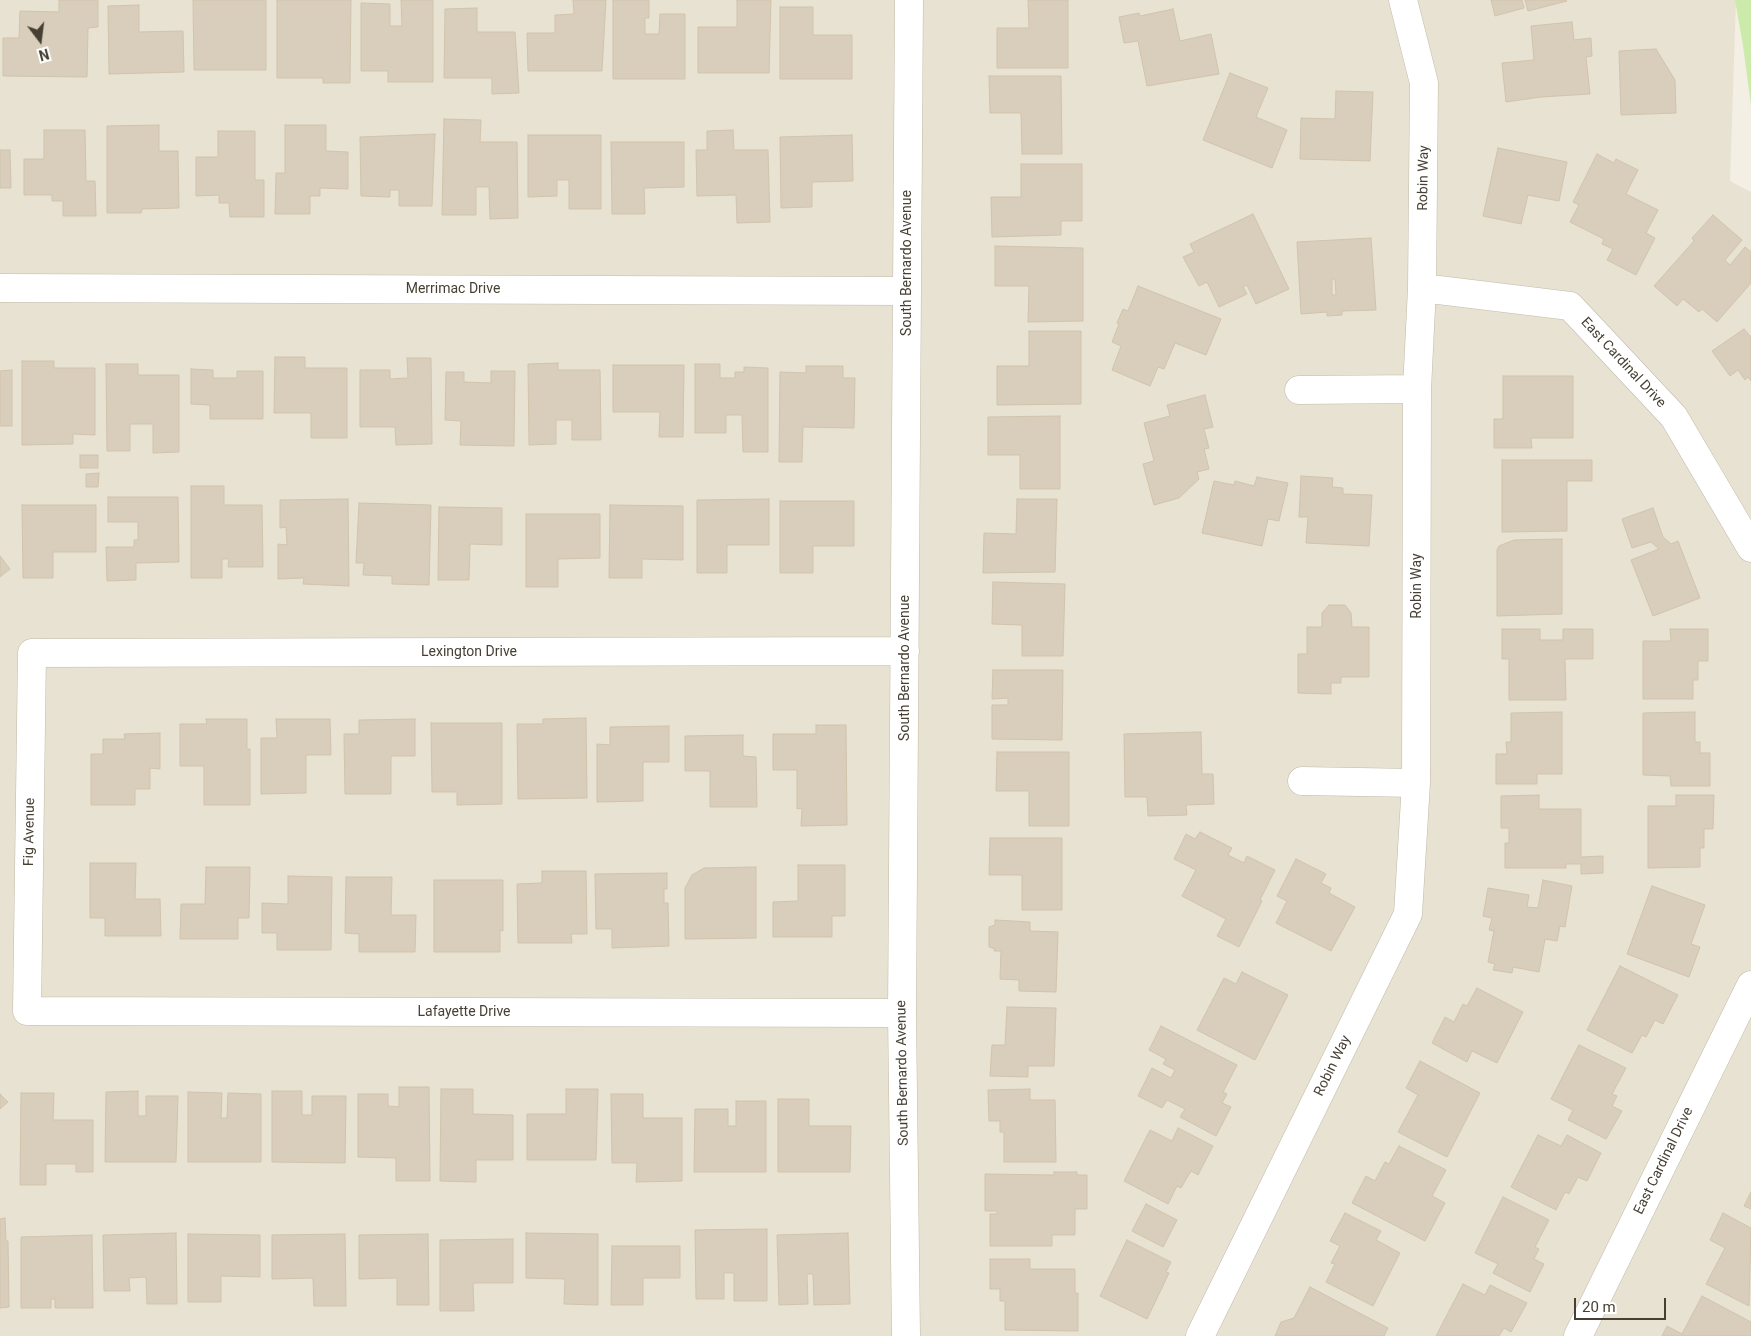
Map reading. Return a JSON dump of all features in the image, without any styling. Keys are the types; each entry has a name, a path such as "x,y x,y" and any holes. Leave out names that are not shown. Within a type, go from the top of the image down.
{"street":[{"name":"South Bernardo Avenue","path":"906,1336 902,1013 909,0"},
{"name":"Robin Way","path":"1200,1336 1408,914 1416,783 1417,389 1422,288 1424,83 1403,0"},
{"name":"Merrimac Drive","path":"0,288 906,291"},
{"name":"East Cardinal Drive","path":"1422,288 1570,306 1674,417 1751,548"},
{"path":"1300,390 1417,389"},
{"name":"Lexington Drive","path":"32,654 905,651"},
{"name":"Fig Avenue","path":"27,1011 32,654"},
{"path":"1302,781 1416,783"},
{"name":"East Cardinal Drive","path":"1578,1336 1751,985"},
{"name":"Lafayette Drive","path":"27,1011 902,1013"}],"shaded area":[{"path":"0,0 1736,0 1730,181 1751,192 1751,1336 0,1336"}],"green space":[{"path":"1735,0 1751,0 1751,105 1743,46"}],"building":[{"path":"59,0 98,0 98,27 88,28 87,77 3,76 3,38 19,38 20,11 59,12"},
{"path":"193,0 266,0 266,70 194,70"},
{"path":"277,0 351,0 350,83 323,83 323,78 277,78"},
{"path":"401,0 433,0 433,82 388,82 388,71 361,71 361,3 390,4 390,26 402,26"},
{"path":"573,0 606,0 602,71 528,71 527,33 555,33 555,15 574,14"},
{"path":"613,0 649,0 649,18 645,18 645,34 659,34 660,14 685,14 685,79 613,79"},
{"path":"737,0 771,0 769,73 698,73 698,27 737,27"},
{"path":"1028,0 1068,0 1068,68 997,68 997,28 1029,28"},
{"path":"1491,0 1522,0 1524,8 1495,16"},
{"path":"1525,0 1566,0 1567,1 1528,11"},
{"path":"139,5 139,32 183,31 184,72 109,74 108,6"},
{"path":"780,7 813,7 813,35 852,35 852,79 780,79"},
{"path":"477,8 477,32 515,32 519,93 492,94 492,78 444,78 445,9"},
{"path":"1173,9 1180,41 1211,34 1219,74 1147,86 1138,41 1124,43 1119,17 1139,13 1140,16"},
{"path":"1572,22 1574,40 1591,38 1592,56 1586,57 1590,94 1541,97 1506,102 1502,63 1534,60 1531,26"},
{"path":"1656,49 1675,80 1676,113 1621,115 1619,51"},
{"path":"1230,73 1268,88 1256,117 1287,130 1272,168 1203,140"},
{"path":"989,76 1061,76 1062,154 1022,154 1021,113 990,113"},
{"path":"1336,91 1373,92 1370,161 1300,159 1301,118 1335,119"},
{"path":"444,119 481,120 480,142 517,142 518,218 490,219 489,187 476,187 476,215 442,215"},
{"path":"159,125 159,151 178,151 179,208 142,209 141,213 107,213 107,126"},
{"path":"285,125 326,125 326,151 348,152 348,189 320,188 320,196 310,196 310,214 275,214 276,173 285,173"},
{"path":"44,130 85,130 86,181 95,181 96,216 63,216 63,201 52,201 52,195 24,195 24,159 44,159"},
{"path":"733,130 734,150 768,150 770,222 737,223 736,195 697,196 696,150 707,150 707,131"},
{"path":"218,131 255,131 255,180 264,180 264,217 230,217 229,203 219,203 219,195 196,196 196,157 218,157"},
{"path":"435,134 432,206 399,206 399,190 390,190 390,197 361,196 360,137"},
{"path":"528,135 601,135 601,209 569,209 569,180 557,180 557,196 528,197"},
{"path":"852,135 853,181 812,182 812,207 781,208 780,137"},
{"path":"611,142 684,142 684,187 644,188 645,214 612,214"},
{"path":"1498,148 1567,162 1559,201 1528,195 1521,224 1483,216"},
{"path":"0,150 10,150 11,188 0,188"},
{"path":"1597,154 1614,163 1616,159 1638,170 1626,194 1658,210 1646,233 1655,238 1636,275 1607,260 1613,249 1602,244 1604,239 1570,222 1579,205 1573,202"},
{"path":"1021,164 1082,164 1082,221 1061,221 1061,235 992,237 991,197 1021,197"},
{"path":"1253,214 1289,289 1256,304 1247,285 1243,287 1247,294 1219,307 1207,282 1199,286 1183,257 1194,252 1190,244"},
{"path":"1713,215 1742,240 1725,260 1730,265 1745,247 1751,252 1751,283 1717,322 1702,309 1699,312 1683,299 1677,306 1654,286 1694,241 1692,238"},
{"path":"1371,238 1376,310 1342,311 1342,315 1327,316 1327,312 1301,314 1297,242","holes":["1332,279 1335,279 1336,295 1332,295"]},
{"path":"995,246 1083,248 1083,321 1028,322 1029,286 995,286"},
{"path":"1138,286 1221,319 1206,355 1175,343 1164,369 1158,367 1150,386 1112,370 1121,346 1112,342 1119,324 1117,323 1123,309 1128,311"},
{"path":"1744,329 1751,337 1751,381 1748,377 1745,380 1738,370 1730,376 1712,351"},
{"path":"1029,331 1081,331 1081,404 997,405 997,366 1029,366"},
{"path":"275,357 305,357 305,368 347,368 347,438 311,438 311,413 274,413"},
{"path":"407,358 431,358 432,444 396,445 395,427 360,427 360,370 390,370 390,379 408,378"},
{"path":"22,361 54,361 54,368 95,368 95,435 73,434 73,444 22,445"},
{"path":"558,363 558,370 600,370 601,440 572,440 572,420 556,420 556,444 529,445 528,364"},
{"path":"106,364 138,364 138,375 179,375 179,452 153,453 153,424 130,424 130,451 107,451"},
{"path":"695,364 720,364 720,378 735,378 735,372 744,372 744,367 768,368 768,452 743,452 742,415 726,415 726,433 695,433"},
{"path":"613,365 684,365 683,437 659,437 660,412 613,412"},
{"path":"806,366 843,366 843,378 855,378 854,428 803,427 802,462 779,462 780,372 806,373"},
{"path":"191,369 213,370 213,378 237,378 237,371 263,371 263,419 210,419 210,405 191,404"},
{"path":"12,370 12,426 0,426 0,371"},
{"path":"491,371 515,371 514,446 460,445 461,421 445,420 446,372 464,372 464,382 491,383"},
{"path":"1503,376 1573,376 1573,438 1531,438 1532,448 1494,448 1494,419 1503,419"},
{"path":"1205,395 1213,427 1204,429 1209,448 1204,449 1209,469 1197,472 1199,479 1179,498 1154,505 1143,464 1154,461 1144,423 1170,416 1167,405"},
{"path":"1060,416 1060,489 1020,489 1020,455 988,455 988,417"},
{"path":"80,455 98,455 98,468 80,468"},
{"path":"1502,460 1592,460 1592,481 1567,481 1567,531 1502,532"},
{"path":"99,473 98,487 86,487 86,474"},
{"path":"1301,476 1333,478 1332,487 1343,488 1343,494 1372,495 1369,546 1306,543 1308,517 1299,517"},
{"path":"1257,477 1288,483 1279,521 1268,519 1262,546 1202,533 1214,481 1234,485 1235,481 1254,486"},
{"path":"191,486 224,486 224,505 262,505 263,567 228,567 229,559 222,559 222,578 191,578"},
{"path":"108,497 178,497 179,562 136,563 136,580 107,581 106,547 134,547 134,540 138,540 138,522 108,522"},
{"path":"348,499 349,586 303,584 304,578 278,579 278,544 287,545 286,527 280,528 280,500"},
{"path":"769,499 769,545 727,545 727,573 697,573 697,500"},
{"path":"1017,499 1057,499 1055,572 983,573 984,533 1016,534"},
{"path":"780,501 854,501 854,546 813,546 813,573 780,573"},
{"path":"359,503 431,505 429,585 392,584 392,576 363,575 364,563 356,563"},
{"path":"22,505 96,505 96,552 53,552 53,578 23,578"},
{"path":"610,505 683,506 683,560 642,559 642,578 609,578"},
{"path":"439,507 502,508 502,545 470,544 469,580 438,580"},
{"path":"1653,508 1663,537 1671,544 1678,541 1700,598 1653,616 1631,560 1659,549 1651,542 1632,548 1622,519"},
{"path":"526,514 600,514 600,558 558,559 558,587 526,587"},
{"path":"1562,539 1562,614 1497,616 1497,550 1499,546 1514,540"},
{"path":"0,556 10,569 0,577"},
{"path":"993,582 1065,584 1063,656 1022,656 1022,625 992,624"},
{"path":"1329,605 1345,605 1351,613 1352,627 1369,627 1369,677 1341,677 1341,683 1331,683 1331,694 1298,693 1298,654 1307,654 1307,627 1322,627 1322,613"},
{"path":"1502,629 1540,629 1540,640 1563,640 1563,629 1593,629 1593,659 1565,659 1566,700 1509,700 1509,659 1502,659"},
{"path":"1670,629 1708,629 1708,661 1698,661 1698,680 1693,680 1693,699 1643,699 1643,641 1671,641"},
{"path":"993,670 1063,670 1062,740 992,739 992,705 1008,705 1008,698 992,699"},
{"path":"1562,712 1562,774 1537,774 1537,784 1496,784 1496,754 1507,754 1506,742 1511,742 1511,713"},
{"path":"1695,712 1695,742 1700,742 1700,753 1710,753 1710,786 1671,786 1670,776 1643,775 1643,713"},
{"path":"586,718 587,798 518,799 517,724 543,724 543,719"},
{"path":"206,719 247,719 247,749 250,749 250,805 204,805 204,766 180,766 180,724 207,724"},
{"path":"276,719 330,719 331,755 306,755 306,793 261,794 261,738 277,738"},
{"path":"415,719 415,756 391,756 391,794 345,794 344,734 359,734 359,720"},
{"path":"431,723 502,723 502,804 457,805 457,792 432,792"},
{"path":"816,725 846,725 847,825 801,826 802,808 797,809 797,770 773,770 773,734 816,734"},
{"path":"669,726 669,762 643,762 643,801 597,802 597,744 610,745 610,727"},
{"path":"1201,732 1202,774 1213,774 1214,804 1186,805 1187,815 1148,816 1147,797 1125,797 1124,734"},
{"path":"160,733 160,769 150,768 150,789 135,789 135,805 91,805 91,754 103,754 103,739 125,739 124,734"},
{"path":"743,735 743,756 756,757 757,807 710,807 710,771 685,771 685,736"},
{"path":"997,752 1069,752 1069,826 1029,826 1029,791 996,791"},
{"path":"1539,795 1539,809 1581,809 1581,857 1603,856 1603,873 1581,874 1581,864 1566,864 1566,868 1505,868 1505,843 1509,843 1509,828 1501,828 1501,796"},
{"path":"1676,795 1714,795 1713,829 1704,829 1704,848 1700,848 1700,867 1648,868 1648,806 1676,806"},
{"path":"1200,832 1232,848 1228,855 1244,863 1247,856 1275,870 1239,947 1217,936 1226,919 1182,896 1196,870 1174,859 1186,834 1195,839"},
{"path":"990,838 1062,838 1062,910 1022,910 1022,875 989,875"},
{"path":"1296,859 1326,874 1321,883 1331,888 1329,893 1355,907 1331,951 1276,923 1287,901 1277,896"},
{"path":"90,863 136,863 135,899 160,899 161,936 105,936 105,918 90,918"},
{"path":"798,865 845,865 845,916 832,916 832,937 773,937 773,902 798,901"},
{"path":"206,867 250,867 249,918 238,918 238,939 180,939 181,904 205,904"},
{"path":"756,867 756,938 685,939 685,888 692,875 704,868"},
{"path":"542,871 586,871 587,934 571,934 572,943 518,943 517,884 542,883"},
{"path":"667,873 667,889 664,889 664,903 668,903 669,946 612,948 612,929 596,929 595,874"},
{"path":"288,876 332,877 331,950 277,950 277,933 262,933 262,903 288,904"},
{"path":"346,877 392,877 391,915 416,915 415,952 359,952 359,934 345,933"},
{"path":"434,880 503,880 503,931 500,930 500,952 434,952"},
{"path":"1543,880 1572,886 1565,927 1560,926 1557,941 1545,939 1539,972 1513,967 1512,973 1493,970 1495,964 1488,962 1494,931 1489,930 1492,918 1483,916 1488,888 1529,895 1527,907 1538,908"},
{"path":"1652,886 1705,905 1691,944 1700,947 1689,977 1627,954"},
{"path":"995,920 1030,922 1030,931 1058,932 1056,992 1019,991 1019,980 1000,979 1001,951 994,951 995,949 989,947 989,927 995,925"},
{"path":"1620,966 1678,995 1663,1024 1655,1020 1646,1037 1642,1035 1632,1053 1587,1030"},
{"path":"1242,972 1288,995 1255,1060 1197,1030 1224,978 1236,984"},
{"path":"1477,988 1523,1012 1497,1063 1472,1051 1467,1062 1432,1043 1445,1017 1454,1022 1463,1004 1467,1006"},
{"path":"1007,1007 1056,1008 1054,1066 1028,1066 1028,1077 990,1076 992,1045 1005,1045"},
{"path":"1161,1026 1237,1065 1223,1092 1227,1094 1222,1103 1231,1107 1216,1136 1180,1117 1185,1109 1167,1100 1162,1108 1138,1096 1152,1068 1171,1078 1175,1070 1163,1064 1166,1059 1149,1050"},
{"path":"1579,1045 1626,1068 1612,1094 1617,1096 1612,1106 1622,1111 1606,1139 1568,1120 1573,1110 1551,1099"},
{"path":"1420,1061 1480,1093 1447,1157 1398,1132 1418,1095 1406,1088"},
{"path":"399,1087 429,1087 430,1181 396,1181 396,1158 358,1157 358,1094 388,1094 388,1106 399,1107"},
{"path":"441,1089 473,1089 473,1114 513,1115 513,1160 476,1160 476,1182 440,1181"},
{"path":"566,1089 598,1089 596,1160 527,1160 527,1114 566,1114"},
{"path":"1030,1089 1030,1100 1055,1100 1056,1162 1004,1162 1004,1132 1000,1132 1000,1121 989,1121 988,1090"},
{"path":"138,1091 138,1116 146,1116 146,1096 178,1096 176,1162 105,1162 106,1092"},
{"path":"272,1091 302,1091 302,1115 312,1115 312,1096 346,1096 345,1163 272,1162"},
{"path":"188,1092 222,1093 221,1118 227,1118 228,1093 261,1094 261,1162 188,1162"},
{"path":"21,1093 54,1093 53,1120 93,1120 93,1172 76,1172 76,1164 46,1164 46,1185 20,1185"},
{"path":"0,1094 8,1102 0,1109"},
{"path":"611,1094 643,1094 643,1118 682,1118 682,1181 636,1182 637,1163 612,1163"},
{"path":"778,1099 809,1099 809,1126 851,1126 850,1172 778,1172"},
{"path":"736,1101 766,1101 766,1172 694,1172 695,1109 728,1109 728,1126 736,1126"},
{"path":"1178,1128 1213,1146 1198,1175 1191,1171 1181,1188 1177,1186 1168,1204 1124,1181 1150,1130 1172,1141"},
{"path":"1538,1135 1561,1146 1567,1135 1601,1153 1587,1181 1578,1177 1569,1194 1565,1192 1556,1210 1511,1187"},
{"path":"1399,1146 1446,1170 1432,1196 1445,1203 1425,1241 1352,1203 1366,1176 1375,1181 1385,1162 1389,1164"},
{"path":"1054,1172 1077,1172 1077,1175 1087,1175 1087,1209 1075,1209 1075,1235 1052,1235 1052,1246 990,1246 990,1214 997,1214 997,1211 985,1211 985,1174 1054,1175"},
{"path":"1751,1192 1751,1209 1744,1206"},
{"path":"1503,1197 1549,1220 1535,1247 1539,1249 1534,1259 1544,1264 1530,1292 1493,1273 1498,1264 1475,1253"},
{"path":"1146,1204 1177,1220 1163,1247 1132,1231"},
{"path":"1345,1213 1381,1231 1376,1240 1400,1253 1373,1306 1326,1282 1335,1264 1331,1263 1340,1246 1330,1241"},
{"path":"1723,1213 1751,1228 1749,1306 1706,1284 1725,1248 1710,1240"},
{"path":"5,1218 6,1241 8,1241 9,1307 0,1308 0,1219"},
{"path":"767,1229 767,1301 734,1301 734,1273 724,1273 724,1299 696,1299 695,1230"},
{"path":"176,1233 177,1304 147,1304 146,1277 129,1278 130,1291 104,1291 103,1235"},
{"path":"526,1233 598,1234 598,1305 564,1304 565,1279 526,1278"},
{"path":"848,1233 850,1304 814,1305 813,1274 807,1274 808,1304 779,1305 777,1235"},
{"path":"188,1234 260,1235 260,1277 221,1276 221,1302 188,1302"},
{"path":"345,1234 346,1306 314,1306 313,1278 272,1279 272,1235"},
{"path":"428,1234 429,1305 397,1305 397,1278 359,1279 359,1235"},
{"path":"92,1235 93,1308 55,1308 55,1299 51,1299 51,1308 21,1308 21,1237"},
{"path":"513,1239 513,1283 473,1283 474,1311 440,1311 440,1240"},
{"path":"1127,1240 1171,1262 1166,1272 1169,1273 1147,1319 1100,1296"},
{"path":"612,1246 680,1246 680,1278 643,1278 643,1305 611,1305"},
{"path":"990,1259 1030,1259 1030,1269 1075,1269 1075,1293 1078,1293 1078,1331 1005,1330 1005,1301 1000,1301 1000,1289 990,1289"},
{"path":"1463,1284 1485,1295 1490,1285 1527,1303 1511,1332 1504,1328 1499,1336 1436,1336"},
{"path":"1310,1287 1388,1328 1384,1336 1275,1336 1281,1322 1294,1318"},
{"path":"1702,1296 1751,1322 1751,1336 1662,1336 1667,1326 1682,1334"}]}
